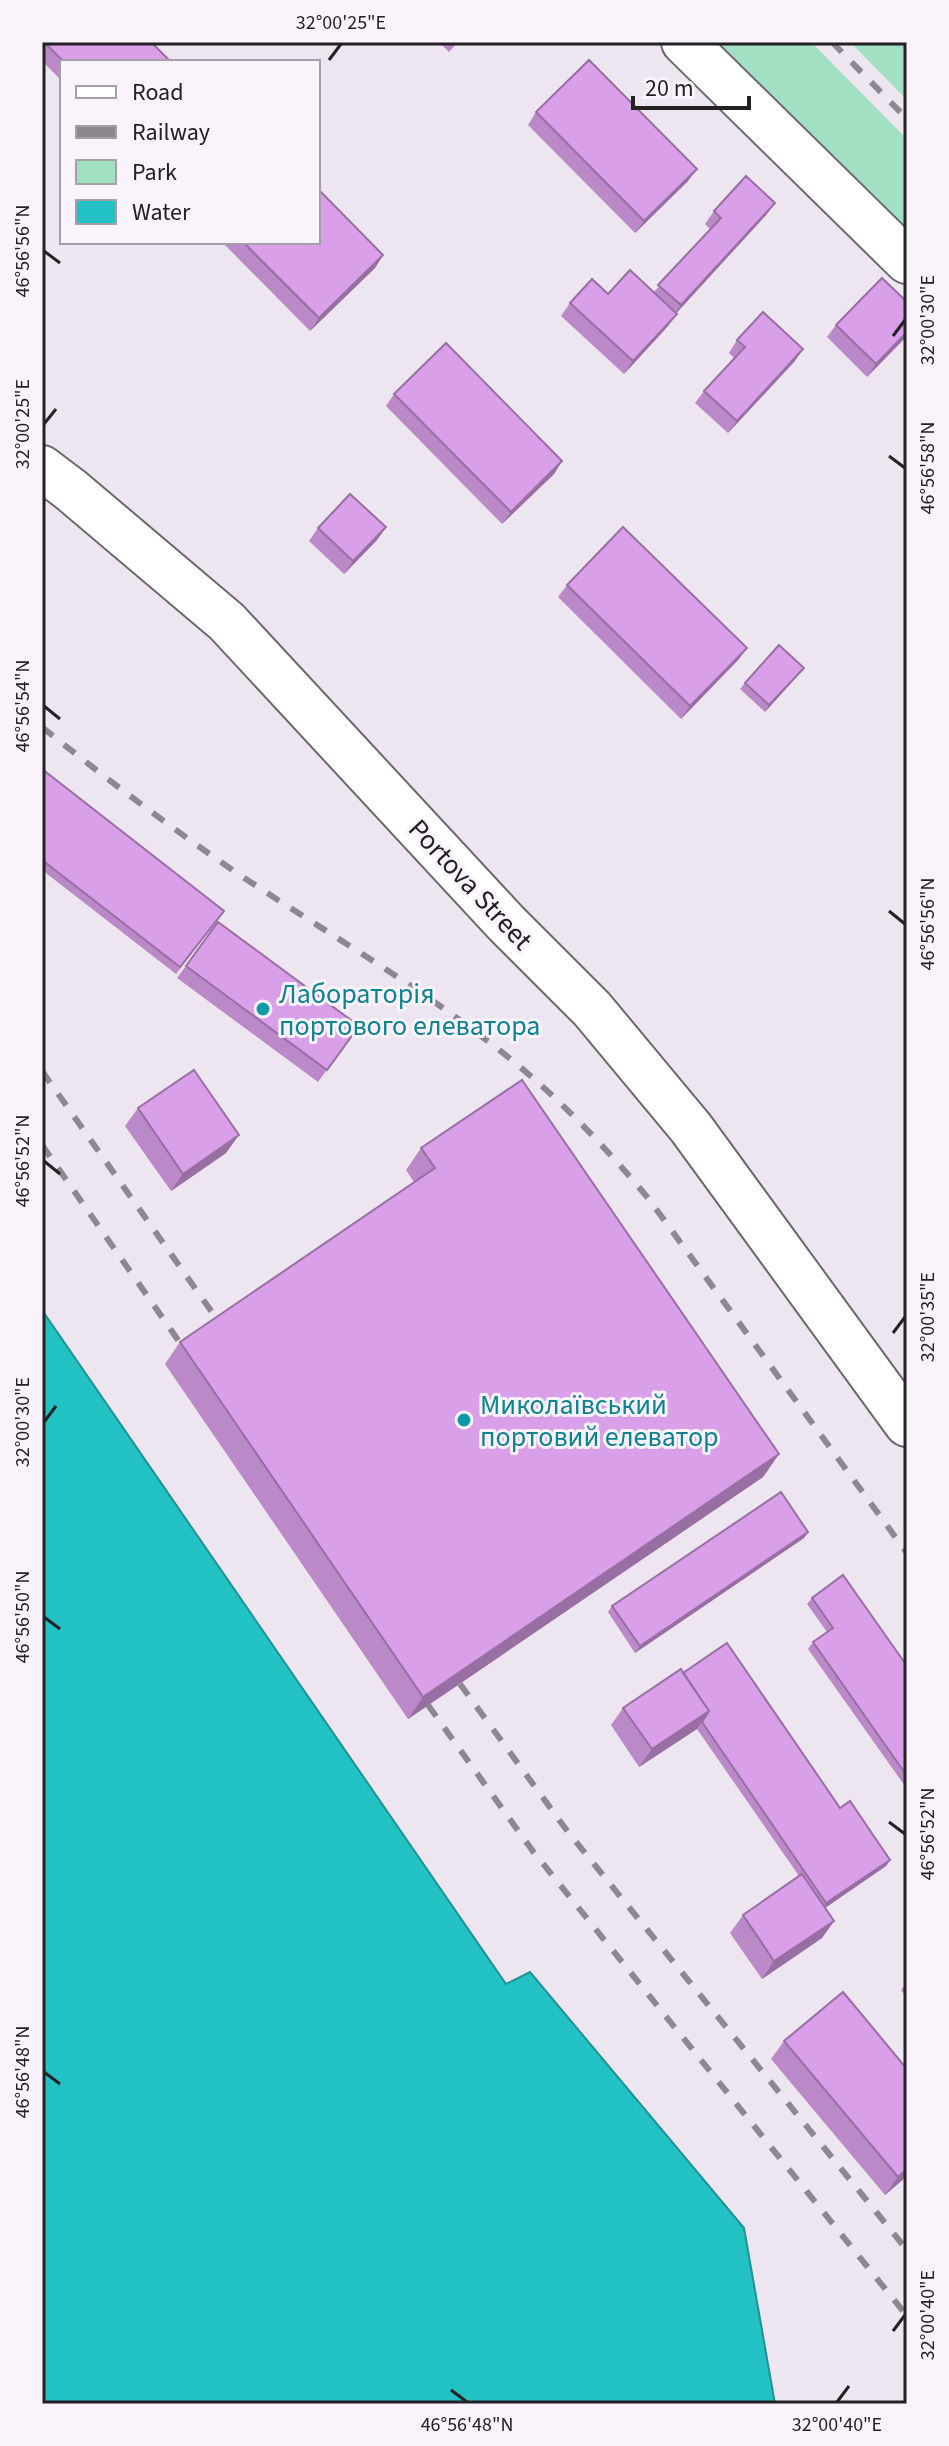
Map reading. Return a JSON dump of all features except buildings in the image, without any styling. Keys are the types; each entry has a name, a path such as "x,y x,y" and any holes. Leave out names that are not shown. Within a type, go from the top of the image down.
{"street":[{"path":"684,42 907,261"},
{"name":"Portova Street","path":"42,468 227,622 506,923 592,1009 691,1128 907,1424"}],"green space":[{"path":"715,42 811,42 907,139 907,231"},
{"path":"850,42 907,42 907,100"}],"water":[{"path":"42,1310 506,1984 530,1972 744,2228 775,2404 42,2404"}],"railway":[{"path":"832,42 907,119"},
{"path":"42,727 207,852 466,1024 558,1101 648,1198 907,1553"},
{"path":"42,1071 221,1325"},
{"path":"42,1145 185,1350"},
{"path":"460,1684 568,1832 907,2250"},
{"path":"428,1705 532,1850 907,2316"}],"place":[{"name":"Лабораторія портового елеватора","path":"263,1009"},
{"name":"Миколаївський портовий елеватор","path":"464,1420"}]}
